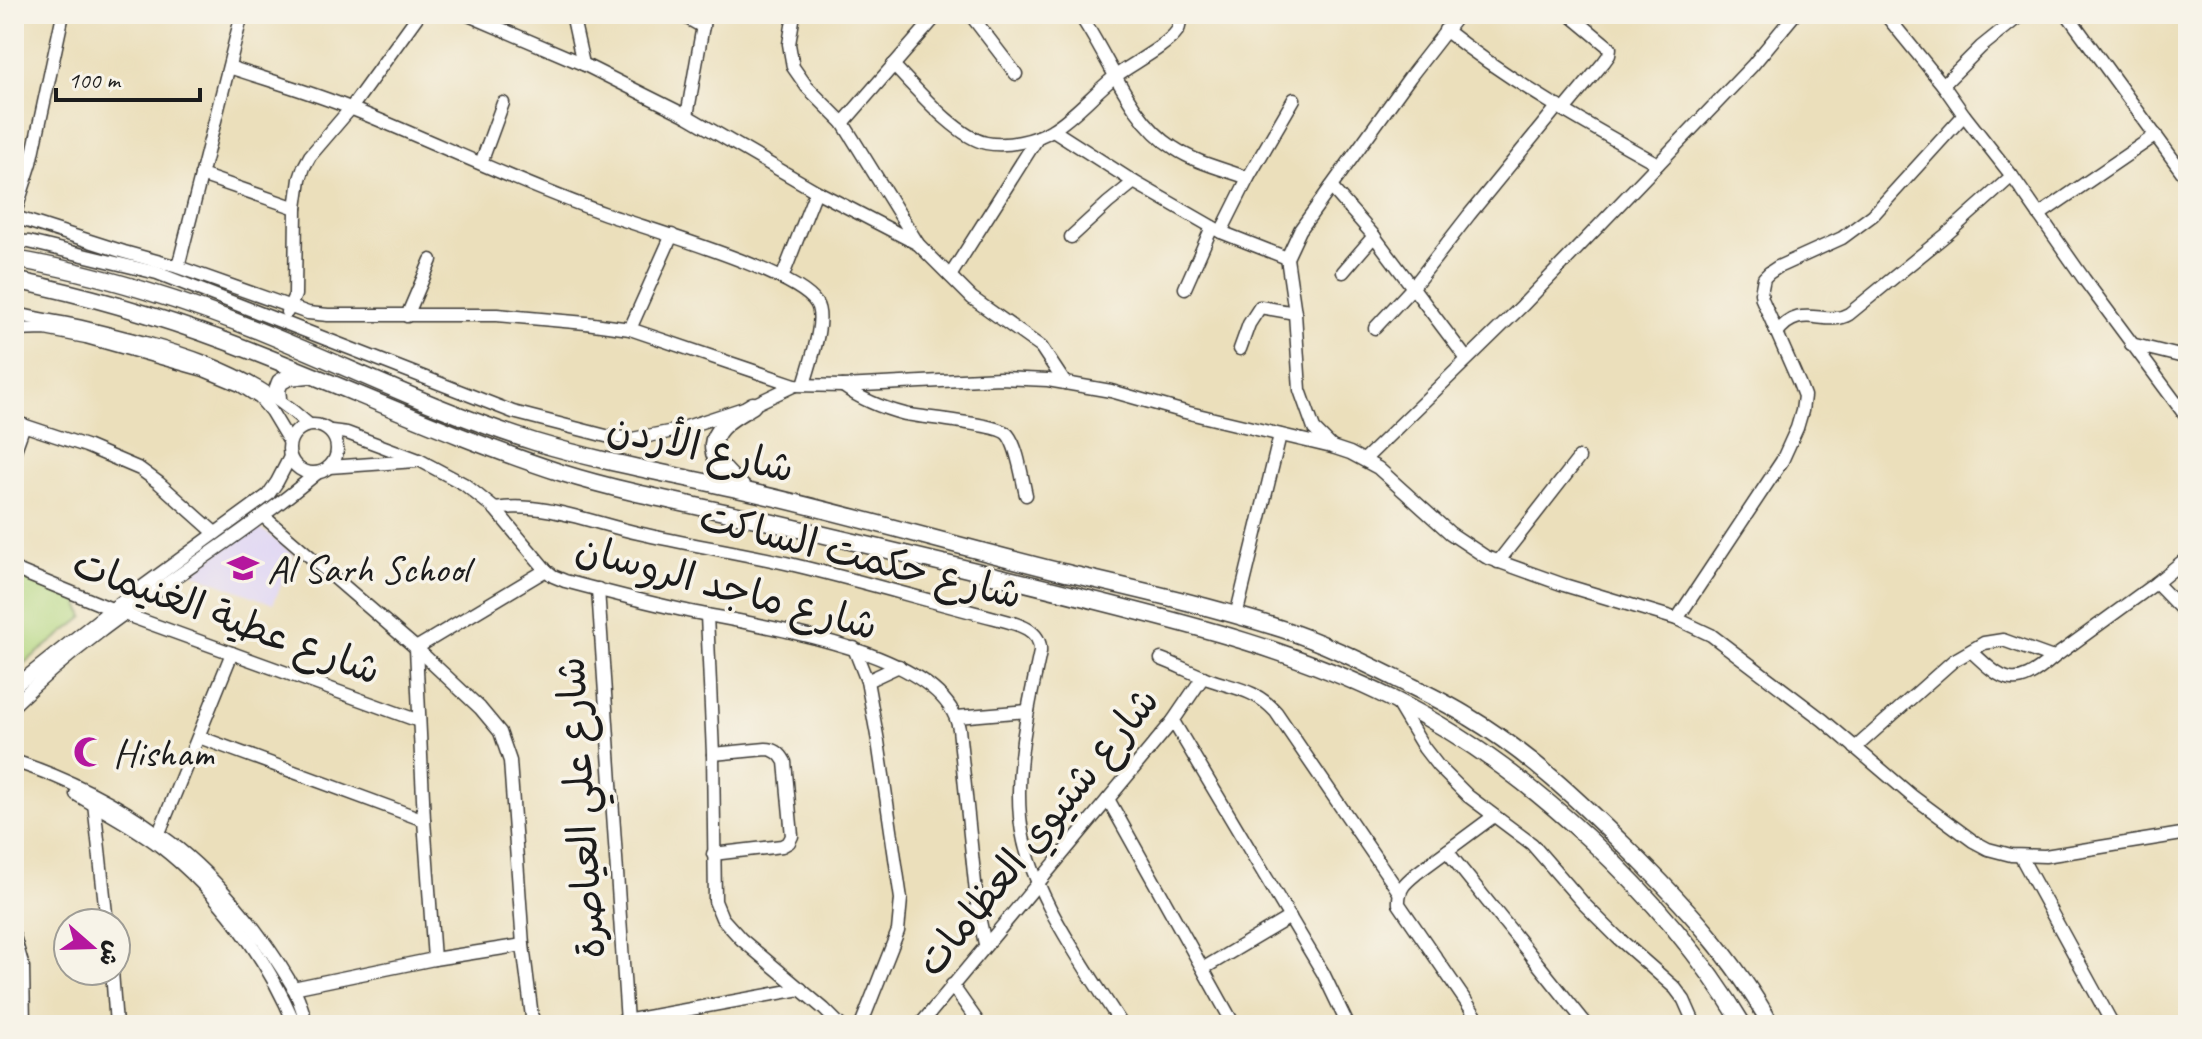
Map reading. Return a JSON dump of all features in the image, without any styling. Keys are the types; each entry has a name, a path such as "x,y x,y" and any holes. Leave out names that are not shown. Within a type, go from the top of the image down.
{"highway":[{"name":"شارع الأردن","path":"14,259 79,274 203,310 532,441 605,462 746,491 1236,616 1284,630 1382,672 1465,714 1549,775 1685,908 1735,970 1771,1025"},
{"name":"شارع الأردن","path":"14,280 136,311 225,341 458,437 602,485 1176,621 1268,649 1372,689 1396,700 1489,757 1570,822 1651,903 1700,962 1743,1025"},
{"path":"278,398 278,386 284,379 309,375"},
{"path":"746,491 722,470 713,449 725,423 753,405"}],"street":[{"path":"63,14 17,215 20,232 14,240 157,273 513,412 606,436 632,439 674,431 753,405 799,385 820,327 820,310 811,296 782,278 672,235 607,215 351,108 229,67"},
{"path":"178,267 242,14"},
{"path":"283,323 295,295 296,208 304,167 351,108 417,14"},
{"path":"466,14 488,19 687,116 816,191 918,244"},
{"path":"572,14 583,64"},
{"path":"680,14 704,20 687,116"},
{"path":"794,14 789,44 793,67 807,87 843,123 918,244 989,311 1041,347 1065,383"},
{"path":"843,123 938,14"},
{"path":"970,14 1016,74"},
{"path":"1079,14 1138,111 1174,148 1248,178"},
{"path":"893,65 955,127 971,138 994,144 1038,137 1053,130 1115,76 1143,59 1178,31 1177,14"},
{"path":"1332,447 1314,429 1300,390 1295,313 1287,258 1300,230 1459,14"},
{"path":"1375,328 1609,55 1607,44 1569,14"},
{"path":"1364,460 1522,306 1752,66 1795,14"},
{"path":"1885,14 2012,176 2188,419"},
{"path":"1943,85 1981,47 2022,14"},
{"path":"2067,14 2188,180"},
{"path":"1445,30 1483,60 1658,164"},
{"path":"1185,288 1216,229 1294,99"},
{"path":"481,163 503,103"},
{"path":"1677,619 1782,461 1797,428 1804,396 1762,299 1764,278 1778,267 1842,238 1873,215 1964,115"},
{"path":"1053,130 1216,229 1287,258"},
{"path":"2039,215 2156,135"},
{"path":"950,276 1038,137"},
{"path":"201,175 296,208"},
{"path":"1777,333 1786,323 1798,318 1835,318 1849,314 2012,176"},
{"path":"1071,237 1134,182"},
{"path":"1331,187 1374,236 1466,358"},
{"path":"782,278 816,191"},
{"path":"17,215 80,239 178,267 290,308 328,315 526,317 630,329 799,385 843,386 1000,378 1065,383 1111,391 1332,447 1364,460 1388,477 1471,549 1564,585 1677,619 1723,643 1823,720 1912,796 1988,849 2021,857 2074,853 2188,833"},
{"path":"630,329 672,235"},
{"path":"1343,272 1374,236"},
{"path":"407,316 431,260"},
{"path":"1240,349 1249,324 1260,307 1295,313"},
{"path":"14,313 85,328 213,364 278,398 308,424"},
{"path":"14,330 45,329 86,337 204,370 240,385 260,398 271,411 289,441 290,457 268,495 215,533 118,612 14,705"},
{"path":"2131,344 2188,358"},
{"path":"843,386 868,402 885,408 940,420 986,425 1004,431 1011,439 1026,495"},
{"path":"14,453 19,424 86,446 140,469 215,533"},
{"path":"14,687 118,612 263,516 334,460 337,445 331,431 316,424 300,427 289,441"},
{"name":"شارع ماجد الروسان","path":"331,431 347,433 419,460 464,484 495,509 553,576 854,648 899,666 941,694 957,717"},
{"path":"1236,616 1280,435"},
{"path":"290,457 300,470 419,460"},
{"path":"1498,562 1579,458"},
{"name":"شارع حكمت الساكت","path":"495,509 532,507 641,534 791,564 1015,623 1034,633 1041,644 1028,711 1019,784 1020,818 1037,883 1122,1025"},
{"path":"263,516 416,648 480,708 500,732 510,761 523,945 533,1025"},
{"path":"1971,651 1997,675 2009,680 2026,677 2188,557"},
{"name":"شارع عطية الغنيمات","path":"14,569 118,612 419,721"},
{"path":"416,648 546,570"},
{"path":"2156,583 2188,616"},
{"name":"شارع علي العياصرة","path":"598,589 627,1022"},
{"path":"707,615 715,901 722,918 751,947 840,1025"},
{"path":"1855,748 1953,661 1984,643 1999,640 2053,658"},
{"path":"416,648 434,959"},
{"path":"854,648 867,681 893,834 901,912 898,931 861,1025"},
{"path":"159,833 232,653"},
{"path":"1161,659 1245,690 1276,712 1399,892 1399,904 1482,1025"},
{"path":"867,681 899,666"},
{"name":"شارع شتيوي العظامات","path":"920,1025 1173,721 1203,677"},
{"path":"1396,700 1438,766 1468,796 1532,844 1584,904 1675,988 1695,1025"},
{"path":"985,944 978,912 957,717 1028,711"},
{"path":"1173,721 1330,986 1348,1025"},
{"path":"199,737 424,820"},
{"path":"713,754 766,749 780,755 785,762 792,836 784,845 713,854"},
{"path":"14,761 61,779 95,800 160,847 192,876 241,931 265,965 295,1025"},
{"path":"14,770 95,800 159,833 226,896 271,953 293,988 307,1025"},
{"path":"1108,799 1234,1025"},
{"path":"95,800 105,907"},
{"path":"1399,892 1417,873 1494,816"},
{"path":"1447,851 1587,1025"},
{"path":"2021,857 2113,1025"},
{"path":"1204,968 1290,917"},
{"path":"14,936 23,967 24,1025"},
{"path":"293,988 434,959 523,945"},
{"path":"952,985 980,1025"},
{"path":"113,987 116,1025"},
{"path":"603,1025 801,989"}],"shaded area":[{"name":"Al Sarh School","path":"252,525 294,555 273,604 193,573"}],"green space":[{"path":"14,570 77,599 84,617 14,671"}],"place":[{"name":"Al Sarh School","path":"243,568"},
{"name":"Hisham","path":"89,752"}]}
